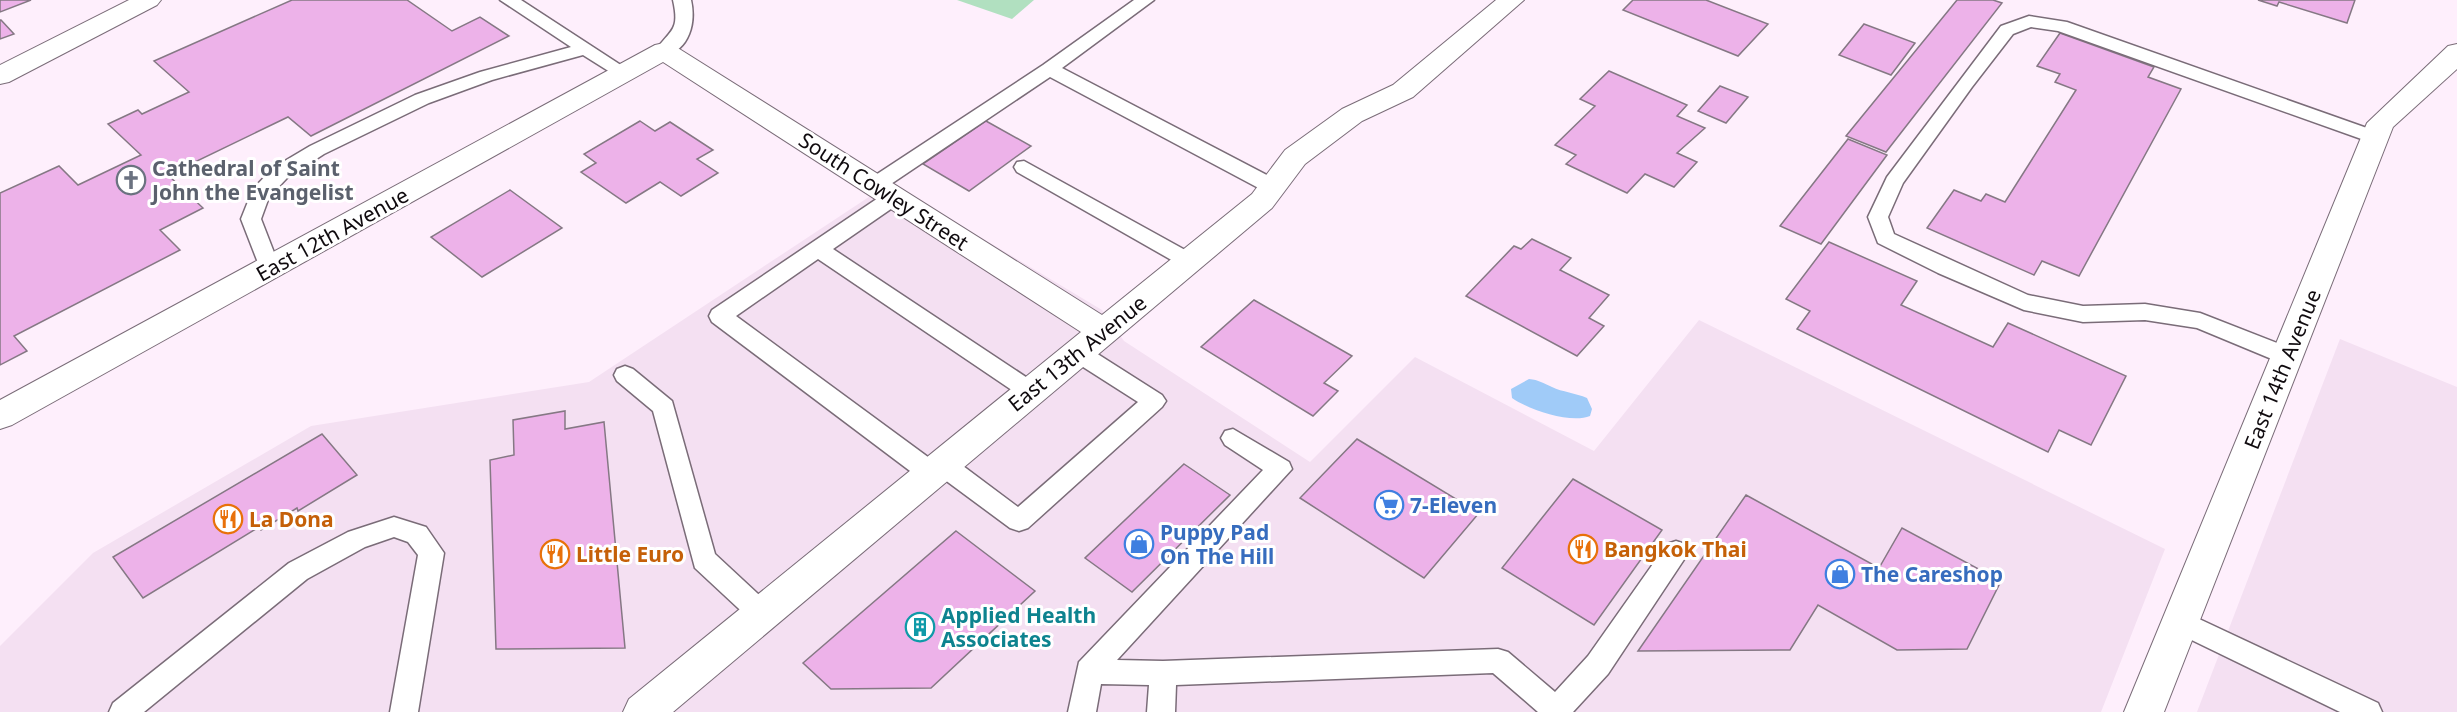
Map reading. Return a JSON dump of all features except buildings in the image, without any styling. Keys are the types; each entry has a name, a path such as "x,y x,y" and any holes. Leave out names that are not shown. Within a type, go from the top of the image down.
{"street":[{"path":"0,76 148,0"},
{"name":"East 13th Avenue","path":"643,712 1262,201 1295,158 1352,115 1403,91 1511,0"},
{"name":"East 12th Avenue","path":"0,416 664,51"},
{"name":"South Cowley Street","path":"664,51 1103,331"},
{"name":"East 14th Avenue","path":"2144,712 2374,137 2381,123 2455,57 2457,52"}],"lane":[{"path":"509,0 624,73"},
{"path":"664,51 681,38 687,16 682,0"},
{"path":"1077,352 1154,401 1019,521 936,469 720,316 818,249 885,191 1144,0"},
{"path":"2287,356 2200,321 2145,312 2083,314 2024,302 1945,268 1885,238 1878,217 1894,182 1965,83 2007,30 2029,21 2061,26 2374,137"},
{"path":"269,268 251,219 260,194 280,173 317,150 422,99 486,76 585,49"},
{"path":"1049,69 1272,187"},
{"path":"1024,167 1189,261"},
{"path":"818,249 1030,391"},
{"path":"625,375 663,407 704,560 761,613"},
{"path":"1082,712 1089,671 1281,469 1233,438"},
{"path":"123,712 298,571 357,539 394,526 417,534 431,553 404,712"},
{"path":"1089,671 1163,673 1498,661 1558,711 1598,664 1676,552"},
{"path":"2180,622 2368,712"},
{"path":"1161,712 1163,673"}],"shaded area":[{"path":"890,183 1102,310 1124,341 1310,462 1415,357 1594,451 1699,320 2165,549 2101,712 0,712 0,646 93,553 311,426 589,382"},
{"path":"2340,339 2457,387 2457,712 2197,712"}],"green space":[{"path":"957,0 1034,0 1012,19"}],"water":[{"path":"1529,379 1587,398 1592,409 1590,416 1561,417 1519,403 1512,398 1511,389"}],"place":[{"name":"Cathedral of Saint John the Evangelist","path":"131,180"},
{"name":"7-Eleven","path":"1389,505"},
{"name":"La Dona","path":"228,519"},
{"name":"Puppy Pad On The Hill","path":"1139,544"},
{"name":"Bangkok Thai","path":"1583,549"},
{"name":"Little Euro","path":"555,554"},
{"name":"The Careshop","path":"1840,574"},
{"name":"Applied Health Associates","path":"920,627"}]}
